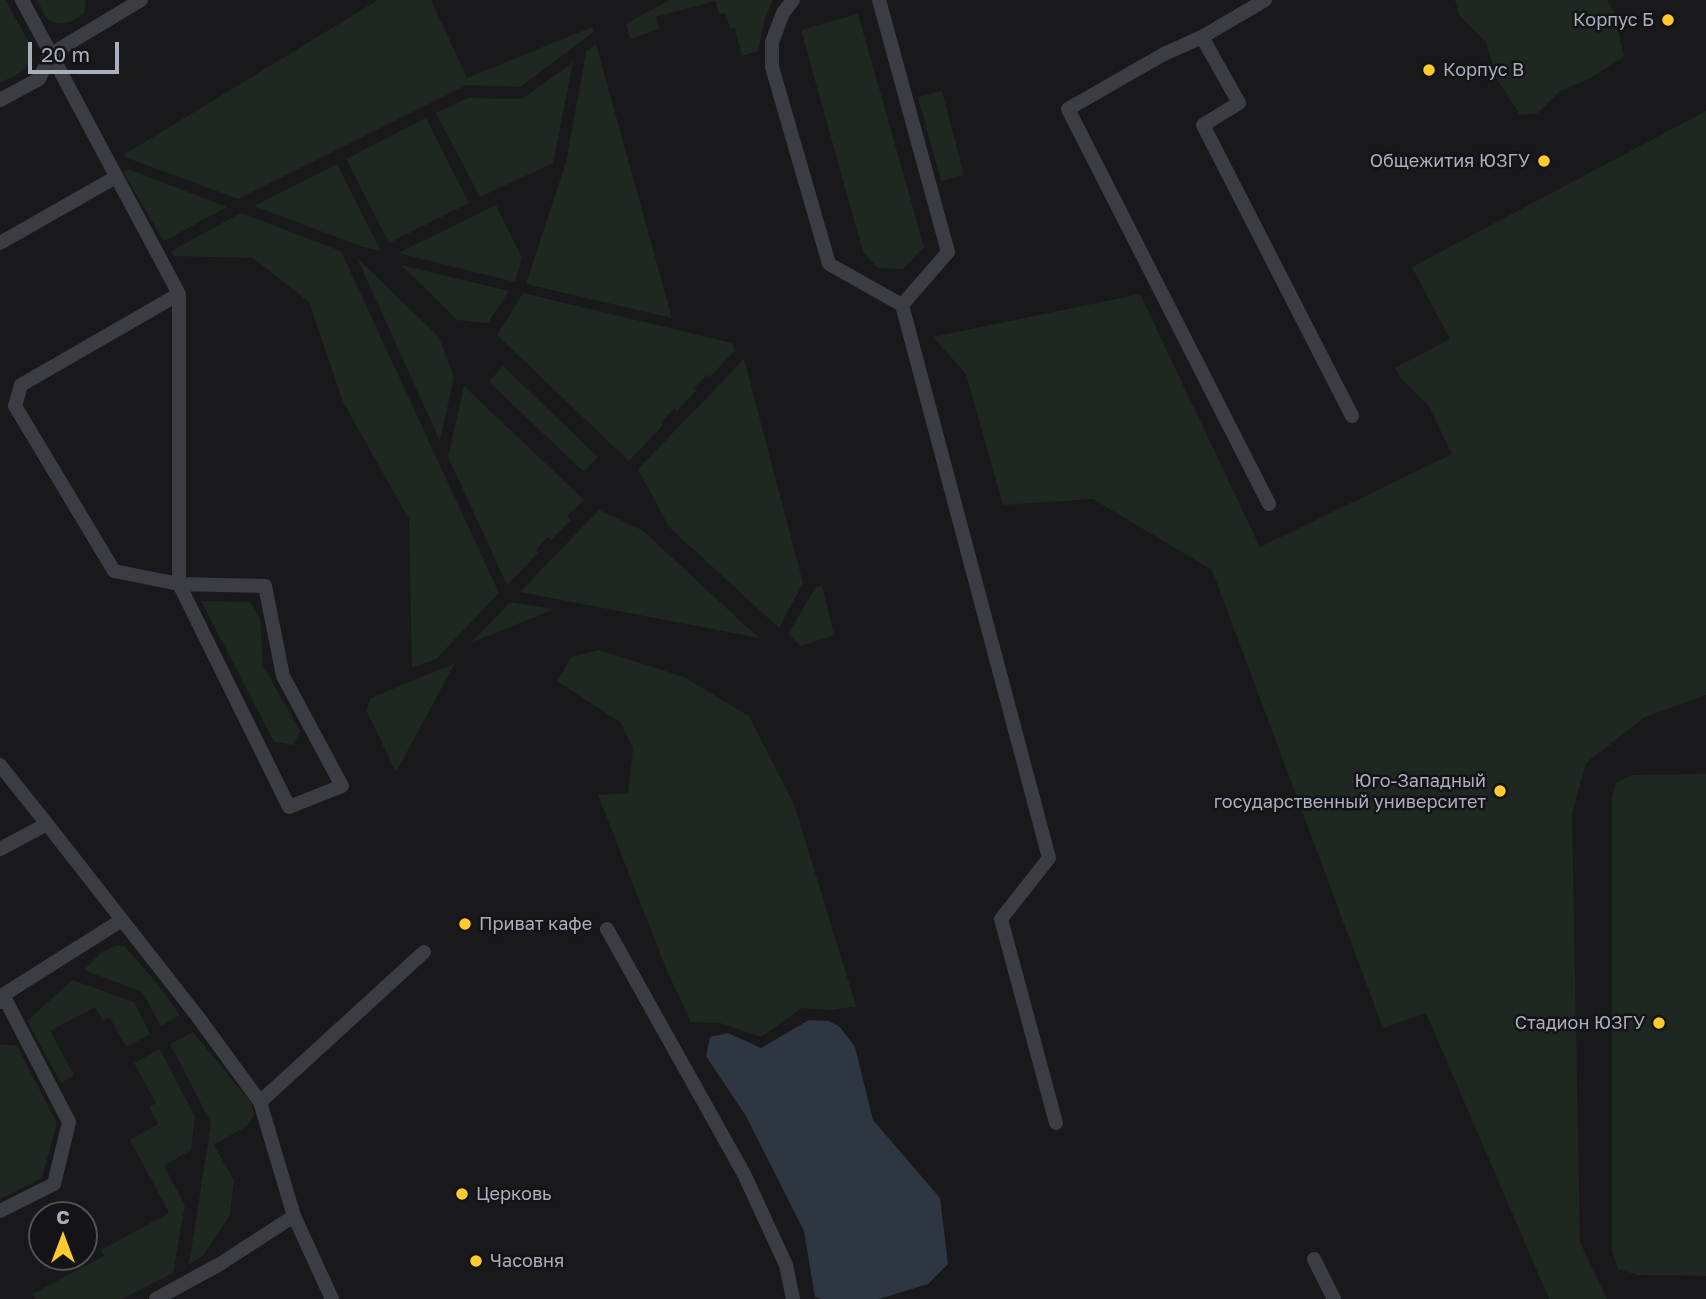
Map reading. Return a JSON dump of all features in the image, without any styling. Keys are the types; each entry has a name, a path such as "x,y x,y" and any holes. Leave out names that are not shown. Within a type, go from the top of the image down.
{"lane":[{"path":"22,0 178,294 178,584 289,807 342,786 283,676 265,586 178,584 114,571 15,406 21,385 178,294"},
{"path":"0,100 39,79 51,54 141,0"},
{"path":"793,0 783,13 772,42 772,67 829,264 902,304 1049,858 1001,919 1056,1123"},
{"path":"879,0 948,252 902,304"},
{"path":"1265,0 1202,37 1164,54 1068,108 1269,504"},
{"path":"1202,37 1239,103 1203,125 1352,416"},
{"path":"0,243 116,177"},
{"path":"0,765 260,1101 294,1216 332,1299"},
{"path":"0,849 47,824"},
{"path":"0,1211 54,1184 69,1122 1,999 122,920"},
{"path":"607,929 744,1174 786,1265 793,1299"},
{"path":"260,1101 424,953"},
{"path":"156,1299 220,1264 294,1216"},
{"path":"1314,1259 1334,1299"}],"shaded area":[{"path":"0,0 6,0 30,45 31,53 30,63 23,71 0,83"},
{"path":"37,0 86,0 84,14 70,22 58,24 47,19"},
{"path":"378,0 431,0 467,78 592,27 594,32 520,87 467,85 238,199 122,156"},
{"path":"669,0 773,0 765,18 758,51 742,56 735,28 730,29 726,13 719,14 715,1 656,17 659,29 630,39 626,24"},
{"path":"1455,0 1607,0 1614,12 1624,57 1590,78 1559,92 1538,113 1520,115 1497,79 1486,42 1459,15"},
{"path":"858,14 924,247 903,269 878,268 863,252 801,30"},
{"path":"596,44 672,318 526,284 566,162 586,52"},
{"path":"573,62 553,163 480,197 436,113 468,98 522,99"},
{"path":"942,91 964,175 941,181 918,97"},
{"name":"Юго-Западный государственный университет","path":"1706,111 1706,695 1645,717 1586,763 1572,814 1580,1242 1607,1299 1549,1299 1426,1013 1383,1028 1212,570 1093,499 1003,505 966,374 933,337 1140,294 1260,547 1452,454 1428,405 1400,377 1395,368 1450,339 1412,267"},
{"path":"426,118 469,203 389,243 346,159"},
{"path":"337,164 381,251 360,246 254,206"},
{"path":"128,169 227,207 164,241 123,172"},
{"path":"496,205 522,258 515,282 398,253"},
{"path":"241,213 341,251 499,593 436,659 412,668 409,519 343,402 309,302 253,258 174,256 171,251"},
{"path":"357,258 439,337 454,377 440,441"},
{"path":"401,265 509,291 488,323 457,320"},
{"path":"523,293 732,343 735,350 710,377 707,375 694,388 697,390 677,411 674,409 661,422 663,425 629,461 497,335"},
{"path":"744,359 803,583 779,628 669,527 638,469"},
{"path":"503,366 598,457 584,472 489,382"},
{"path":"464,386 584,500 567,516 571,520 551,540 548,537 536,550 538,553 507,585 448,457"},
{"path":"599,510 642,530 759,638 520,592"},
{"path":"822,586 834,635 801,646 788,634 816,587"},
{"path":"201,601 250,602 260,618 263,666 300,731 294,745 274,742"},
{"path":"510,602 554,609 471,643"},
{"path":"599,650 684,677 749,716 794,804 856,1006 833,1010 802,1008 761,1037 720,1023 691,1022 667,971 598,795 628,793 633,748 620,722 557,681 571,657"},
{"path":"455,663 396,772 366,710 371,698"},
{"name":"Стадион ЮЗГУ","path":"1706,774 1706,1276 1638,1275 1618,1269 1612,1251 1612,796 1616,783 1632,775"},
{"path":"115,946 124,946 157,983 180,1015 161,1026 142,992 84,970 101,953"},
{"path":"72,980 134,1002 150,1034 126,1047 110,1018 103,1021 95,1007 50,1031 74,1075 61,1083 27,1021"},
{"path":"809,1020 829,1021 840,1027 855,1047 873,1120 940,1198 948,1264 928,1284 879,1299 815,1297 804,1231 746,1116 706,1056 710,1037 728,1033 761,1048"},
{"path":"193,1032 252,1104 254,1116 247,1126 214,1145 234,1180 230,1215 202,1257 189,1264 211,1123 170,1044"},
{"path":"0,1045 17,1046 57,1123 42,1178 0,1199"},
{"path":"160,1049 195,1117 191,1150 164,1166 185,1205 173,1273 122,1299 35,1299 32,1294 76,1271 98,1271 98,1259 104,1256 101,1250 169,1213 130,1140 158,1124 149,1107 156,1103 134,1063"}],"place":[{"name":"Корпус Б","path":"1668,20"},
{"name":"Корпус В","path":"1429,70"},
{"name":"Общежития ЮЗГУ","path":"1544,161"},
{"name":"Юго-Западный государственный университет","path":"1500,791"},
{"name":"Приват кафе","path":"465,924"},
{"name":"Стадион ЮЗГУ","path":"1659,1023"},
{"name":"Церковь","path":"462,1194"},
{"name":"Часовня","path":"476,1261"}]}
